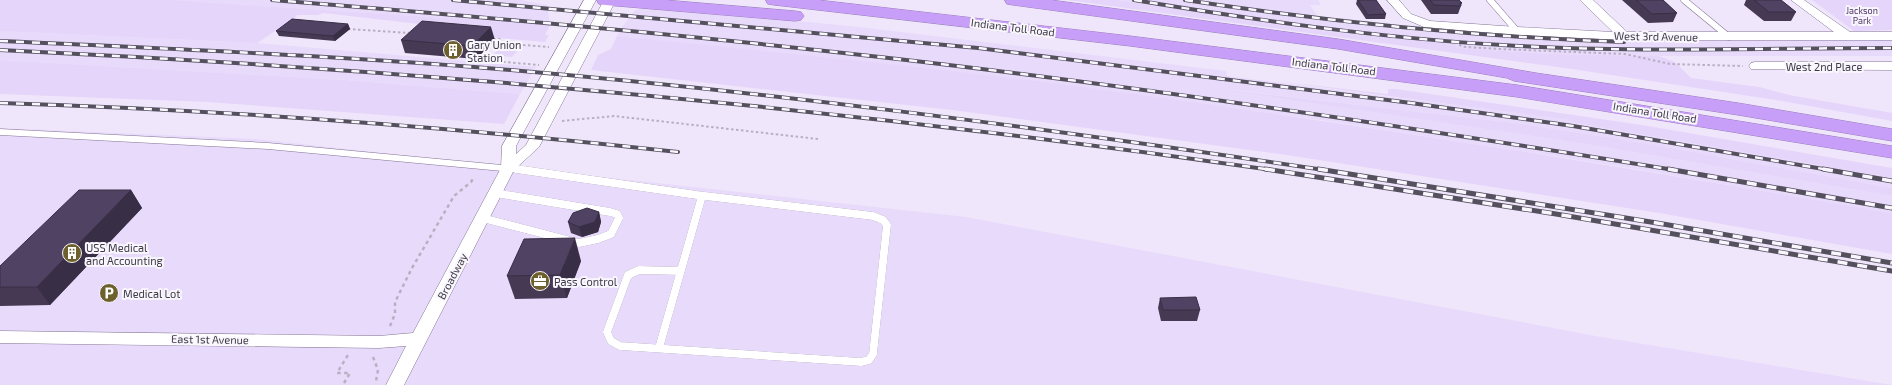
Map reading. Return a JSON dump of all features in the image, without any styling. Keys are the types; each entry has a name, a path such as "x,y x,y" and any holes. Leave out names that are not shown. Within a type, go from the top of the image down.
{"highway":[{"path":"605,0 852,22 1124,55 1517,90"},
{"name":"Indiana Toll Road","path":"774,0 931,10 1349,53 1548,80 1892,135"},
{"name":"Indiana Toll Road","path":"906,0 931,10 1517,90 1892,152"},
{"path":"1013,0 1338,44 1548,80"}],"street":[{"name":"Broadway","path":"508,168 509,146 590,0"},
{"name":"Broadway","path":"396,383 508,168 532,147 610,0"},
{"name":"West 3rd Avenue","path":"1393,0 1407,16 1420,22 1434,25 1517,31 1624,36 1892,36"},
{"path":"1586,0 1624,36"},
{"path":"1797,0 1847,36"},
{"name":"West 2nd Place","path":"1755,66 1890,67"},
{"name":"East 1st Avenue","path":"0,337 379,342 419,339"}],"lane":[{"path":"1490,0 1517,31"},
{"path":"1684,0 1729,37"},
{"path":"0,132 268,146 508,168 702,196 873,216 883,220 887,224 873,354 869,360 861,362 620,346 611,341 607,332 628,275 639,270 680,271"},
{"path":"482,218 579,243 593,241 610,235 619,218 617,214 610,212 495,194"},
{"path":"659,348 702,196"}],"path":[{"path":"348,28 416,33"},
{"path":"486,38 501,39 495,46"},
{"path":"498,43 551,48"},
{"path":"1459,45 1465,47 1507,50 1625,54 1670,64 1755,66"},
{"path":"486,54 480,60 541,66"},
{"path":"546,119 565,121 614,116 818,139"},
{"path":"390,326 395,314 395,302 412,268 454,196 471,182 481,166"},
{"path":"344,383 350,373 337,373 349,353"},
{"path":"373,358 378,370 376,381"}],"shaded area":[{"path":"172,0 521,0 547,5 550,25"},
{"path":"1118,0 1318,0 1321,5 1310,5 1318,17 1410,27 1555,38 1680,41 1892,40 1892,56 1659,56 1549,54 1458,48 1455,44 1320,31"},
{"path":"654,7 859,27 1226,71 1227,76 1570,120 1571,122 1892,178 1892,188 1649,144 1523,124 1224,89 1592,145 1892,196 1892,213 1623,167 1334,122 1069,86 617,36 619,31 635,10"},
{"path":"0,31 257,43 536,67 520,94 344,80 0,60"},
{"path":"0,128 256,139 966,217 1601,337 1892,385 0,385"}],"green space":[{"path":"0,0 172,0 550,25 545,35 549,35 545,42 477,36 428,25 323,13 318,15 297,15 292,20 257,43 0,31"},
{"path":"1067,0 1118,0 1320,31 1455,44 1458,48 1549,54 1659,56 1675,62 1691,78 1759,87 1789,95 1892,113 1892,121 1776,100 1572,69"},
{"name":"Jackson Park","path":"1812,0 1892,0 1892,30 1854,31"},
{"path":"617,36 960,72 1279,114 1483,145 1892,213 1892,254 1659,213 1280,154 952,110 591,70 598,55 611,49"},
{"path":"502,46 521,47 512,57 493,55"},
{"path":"0,60 344,80 520,94 504,124 208,102 0,94"},
{"path":"1275,81 1388,94 1388,89 1396,89 1642,125 1892,168 1892,178 1571,122 1570,120"},
{"path":"1220,89 1523,124 1649,144 1892,188 1892,196 1592,145"}],"building":[{"path":"1358,0 1376,0 1386,14 1368,15"},
{"path":"1430,0 1459,0 1462,3 1460,3 1461,6 1434,5"},
{"path":"1636,0 1663,0 1677,13 1652,14"},
{"path":"1754,0 1781,0 1796,12 1769,12"},
{"path":"292,19 348,24 333,36 276,31"},
{"path":"422,21 491,27 472,46 401,40"},
{"path":"79,190 131,190 37,287 0,287 0,266"},
{"path":"587,208 599,212 595,222 579,227 568,222 573,213"},
{"path":"575,238 560,275 507,276 524,239"},
{"path":"1196,297 1200,310 1163,310 1160,298"}],"railway":[{"path":"272,0 652,33 980,69 1079,81 1278,109 1476,138 1670,169"},
{"path":"453,0 978,48 1411,103 1573,126 1829,170"},
{"path":"1134,0 1364,33 1502,45 1600,49 1697,50 1892,48"},
{"path":"1185,0 1349,22 1459,32 1569,40 1624,42"},
{"path":"0,41 356,59 581,76 900,111 1112,139 1324,170"},
{"path":"0,50 160,58 319,69 638,95 796,110 955,128 1267,169"},
{"path":"0,103 170,110 424,127 678,152"},
{"path":"1267,169 1272,170"},
{"path":"1267,169 1556,214 1892,271"},
{"path":"1318,169 1657,223 1892,263"},
{"path":"1670,169 1892,208"},
{"path":"1823,169 1892,181"}],"place":[{"name":"Gary Union Station","path":"453,50"},
{"name":"USS Medical and Accounting","path":"72,253"},
{"name":"Pass Control","path":"540,281"},
{"name":"Medical Lot","path":"109,293"}]}
